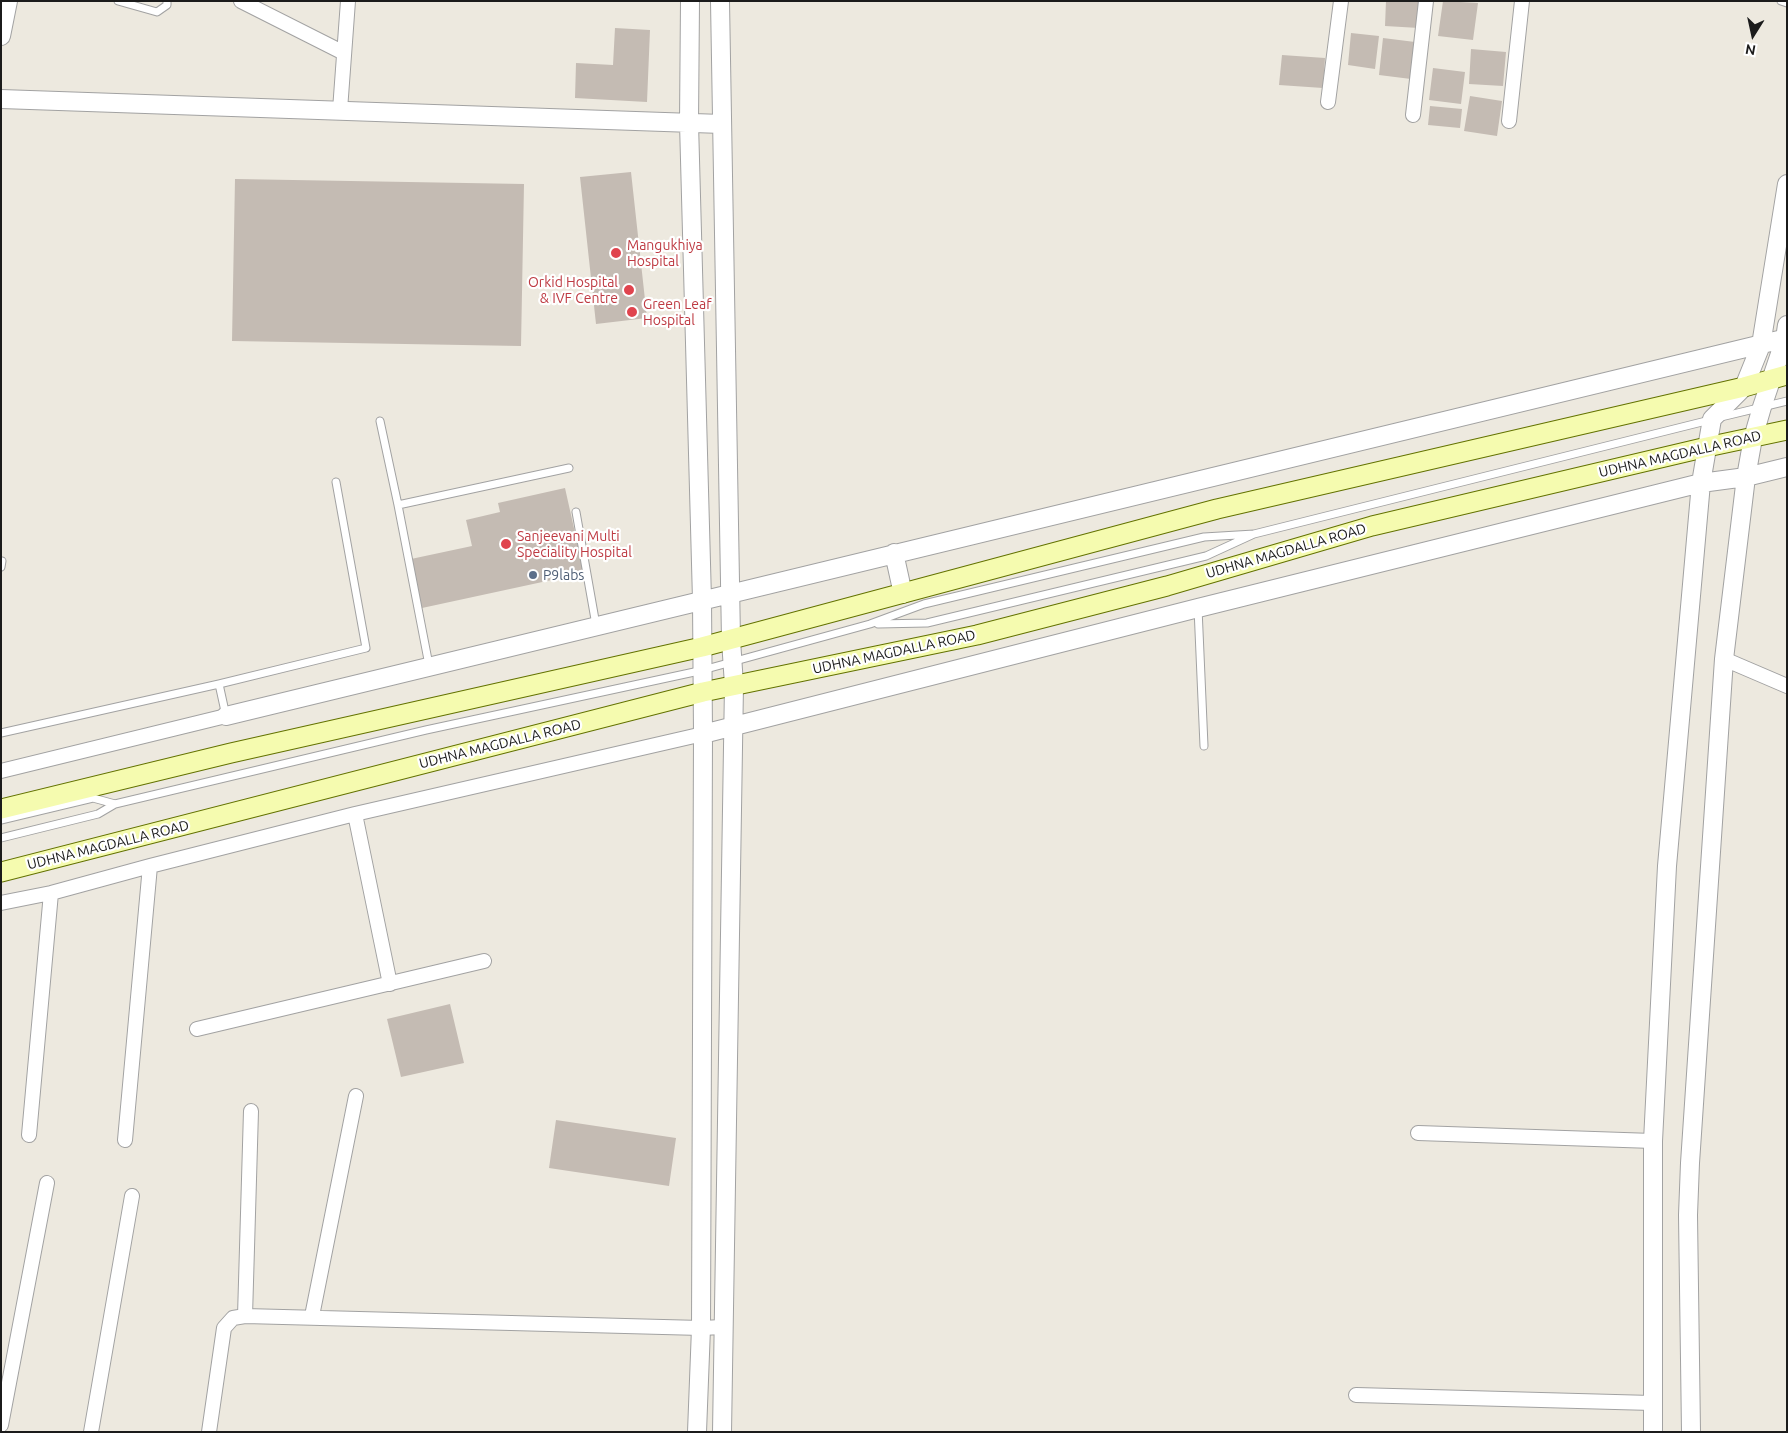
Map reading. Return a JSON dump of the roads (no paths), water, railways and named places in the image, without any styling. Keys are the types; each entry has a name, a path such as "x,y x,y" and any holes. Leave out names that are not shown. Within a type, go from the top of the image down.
{"main road":[{"path":"1,809 230,753 702,648 1217,509 1779,378"},
{"name":"UDHNA MAGDALLA ROAD","path":"1,872 702,692 977,635 1167,586 1372,526 1787,430"}],"street":[{"path":"1,36 8,1"},
{"path":"240,1 344,53"},
{"path":"340,110 348,1"},
{"path":"690,1 689,123 702,600 703,734 701,1328 697,1432"},
{"path":"720,1 731,640 734,685 722,1432"},
{"path":"1328,102 1341,1"},
{"path":"1413,115 1426,1"},
{"path":"1509,121 1522,1"},
{"path":"1,99 722,124"},
{"path":"1653,1432 1652,1141 1667,866 1701,483 1712,419 1744,387 1761,345 1787,184"},
{"path":"1,771 894,553 1761,345 1786,334"},
{"path":"1691,1432 1688,1215 1724,659 1746,477 1753,438 1762,407 1779,378 1786,334"},
{"path":"1,903 51,893 355,814 703,734 1701,483 1746,477 1787,466"},
{"path":"894,553 903,594"},
{"path":"1724,659 1787,686"},
{"path":"355,814 390,984"},
{"path":"125,1140 150,866"},
{"path":"29,1136 51,893"},
{"path":"196,1029 484,961"},
{"path":"312,1316 356,1096"},
{"path":"245,1316 251,1111"},
{"path":"1418,1133 1652,1141"},
{"path":"1,1425 47,1183"},
{"path":"91,1432 132,1196"},
{"path":"209,1432 224,1328 233,1318 245,1316 312,1316 701,1328 723,1327"},
{"path":"1356,1395 1652,1403"}],"lane":[{"path":"118,1 157,12 167,5 168,1"},
{"path":"1782,1 1787,3"},
{"path":"870,624 927,623 1206,556 1254,534 1787,401"},
{"path":"380,421 429,666"},
{"path":"398,505 569,468"},
{"path":"1,733 219,684 366,648 336,482"},
{"path":"576,512 596,626"},
{"path":"1,838 98,814 115,804 426,730 702,671 870,624 924,604 1204,536 1254,534"},
{"path":"1198,608 1204,746"},
{"path":"219,684 226,716"},
{"path":"1,820 93,798 115,804"}],"place":[{"name":"Mangukhiya Hospital","path":"616,253"},
{"name":"Orkid Hospital & IVF Centre","path":"629,290"},
{"name":"Green Leaf Hospital","path":"632,312"},
{"name":"Sanjeevani Multi Speciality Hospital","path":"506,544"},
{"name":"P9labs","path":"533,575"}]}
